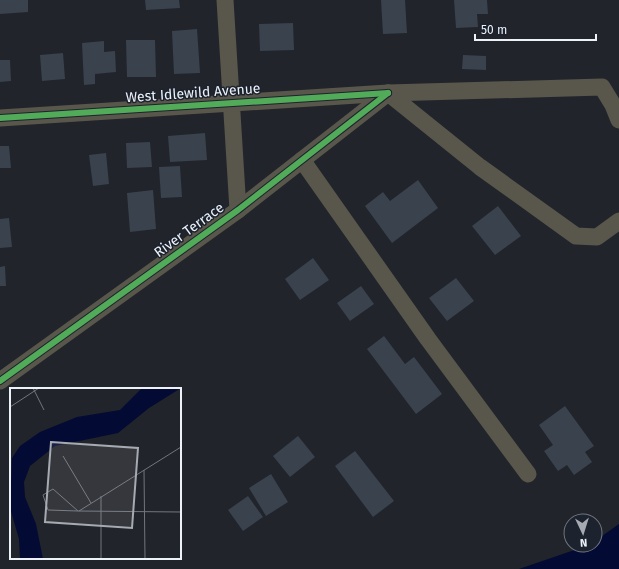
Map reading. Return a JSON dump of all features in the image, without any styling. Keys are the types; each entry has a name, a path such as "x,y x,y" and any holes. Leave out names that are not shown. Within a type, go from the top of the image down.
{"street":[{"path":"224,0 238,210"},
{"name":"West Idlewild Avenue","path":"0,118 388,92 602,87 613,105 619,120"},
{"path":"388,92 480,167 576,236 597,237 619,221"},
{"name":"River Terrace","path":"0,381 238,210 388,92"},
{"path":"302,160 428,339 528,474"}],"water":[{"path":"619,524 619,569 519,569 566,553 603,553 603,535"}],"building":[{"path":"0,0 28,0 28,12 0,14"},
{"path":"145,0 179,0 180,8 146,10"},
{"path":"381,0 405,0 407,33 383,34"},
{"path":"454,0 487,0 488,14 477,14 478,27 456,28"},
{"path":"293,23 294,50 260,51 259,24"},
{"path":"197,29 200,73 174,74 172,31"},
{"path":"126,40 155,40 156,77 127,77"},
{"path":"104,41 104,52 115,51 116,72 95,74 95,84 84,85 82,43"},
{"path":"63,53 65,79 42,81 40,55"},
{"path":"463,55 486,56 486,70 462,69"},
{"path":"0,60 10,60 11,81 0,82"},
{"path":"205,133 207,160 170,162 168,136"},
{"path":"150,142 152,167 127,168 126,143"},
{"path":"0,146 9,146 11,168 0,168"},
{"path":"106,153 109,184 93,186 89,155"},
{"path":"180,166 182,197 161,198 159,167"},
{"path":"418,180 438,208 392,243 365,206 383,192 390,201"},
{"path":"153,190 156,229 130,232 127,193"},
{"path":"498,206 521,236 495,255 472,226"},
{"path":"9,218 12,247 0,248 0,219"},
{"path":"313,258 329,280 300,300 285,279"},
{"path":"5,266 6,286 0,286 0,267"},
{"path":"456,278 474,301 447,321 429,298"},
{"path":"361,286 374,304 350,321 337,303"},
{"path":"384,336 405,364 414,357 442,394 416,414 367,349"},
{"path":"565,406 594,446 585,452 592,462 574,475 567,465 558,471 544,451 553,445 539,425"},
{"path":"298,436 315,457 290,477 273,456"},
{"path":"355,451 394,501 373,517 335,466"},
{"path":"271,474 288,502 266,516 249,488"},
{"path":"248,496 263,517 243,531 228,510"}],"cycle path":[{"path":"0,118 388,93"},
{"path":"0,381 238,210 388,93"}]}
